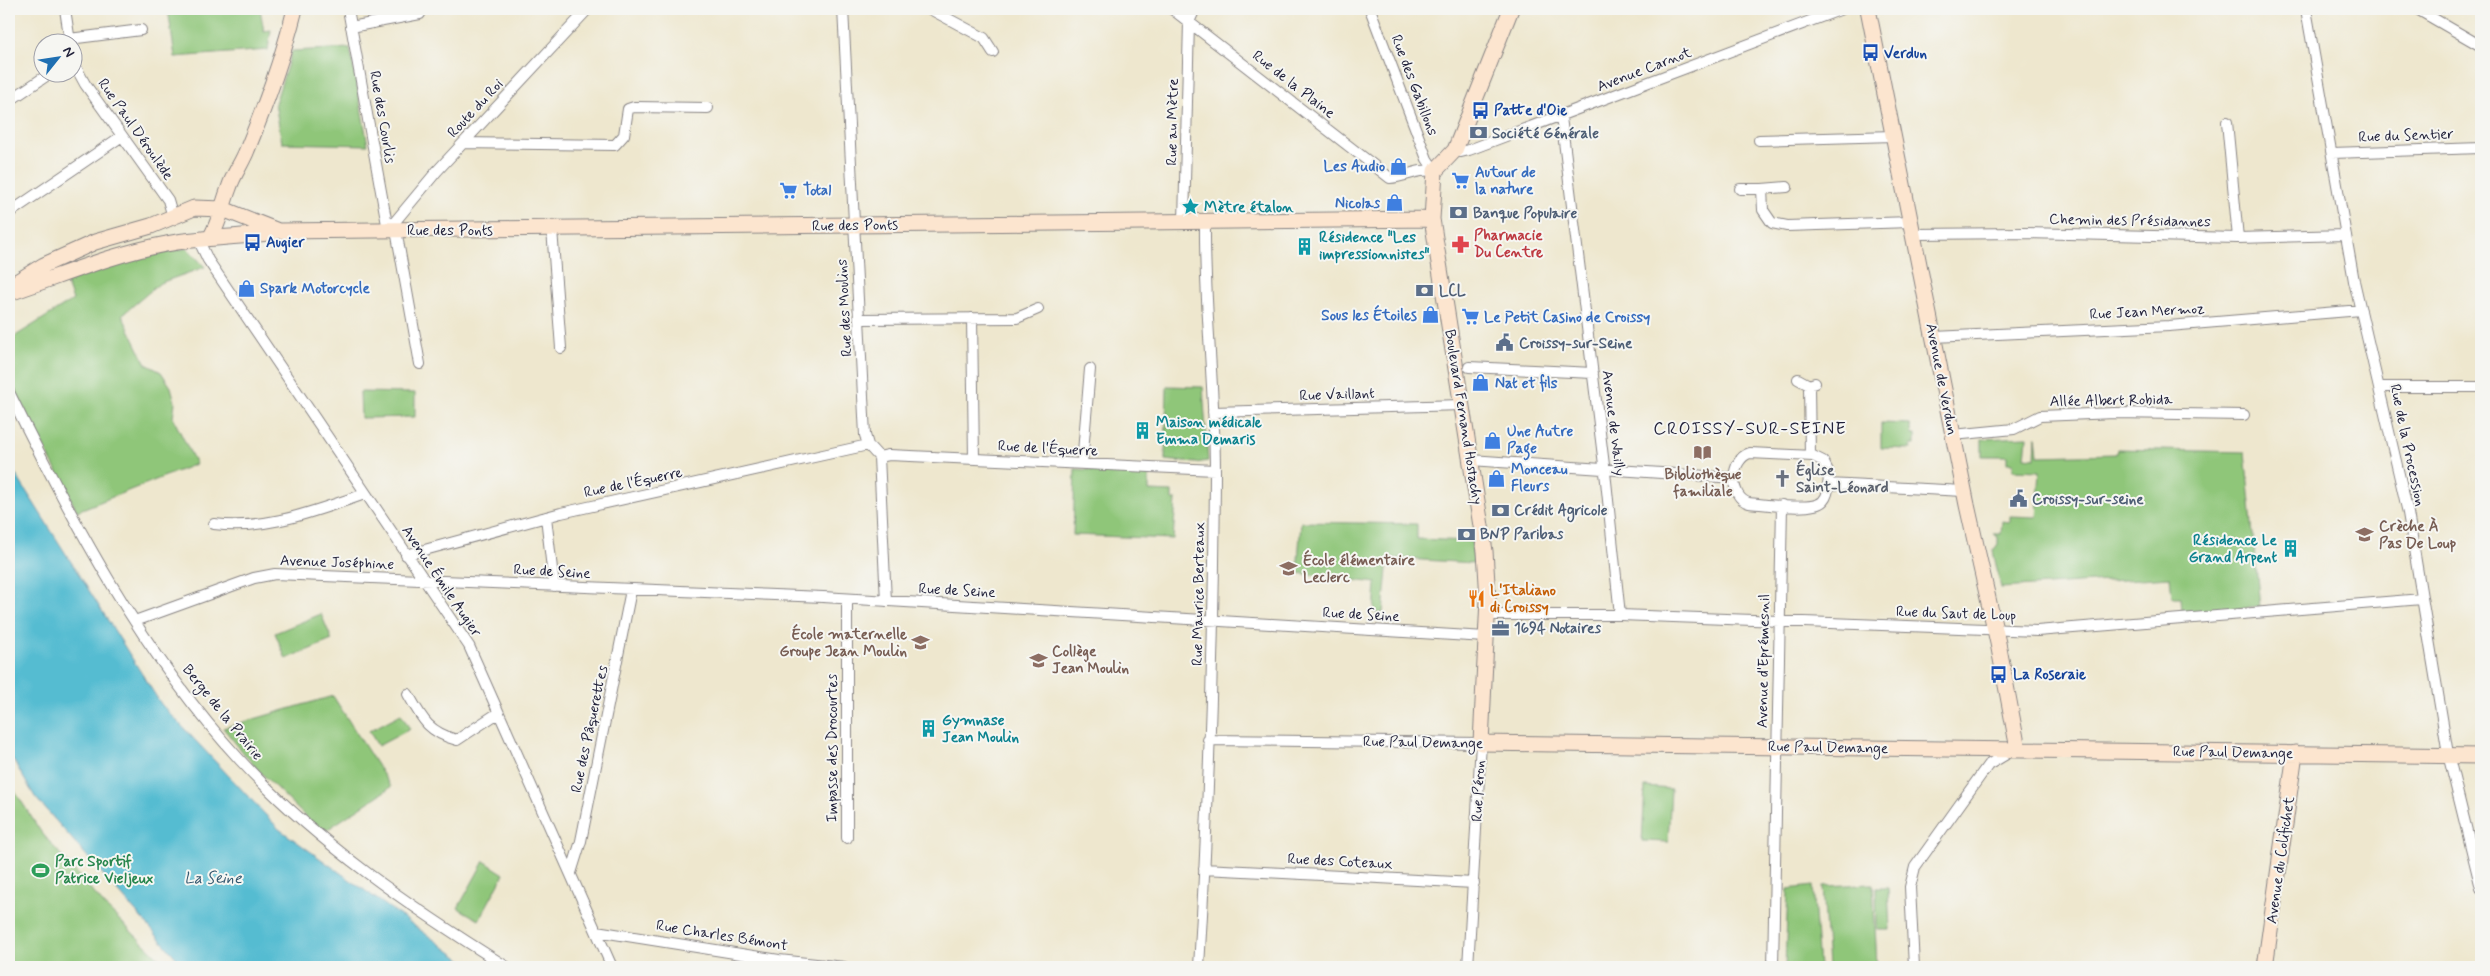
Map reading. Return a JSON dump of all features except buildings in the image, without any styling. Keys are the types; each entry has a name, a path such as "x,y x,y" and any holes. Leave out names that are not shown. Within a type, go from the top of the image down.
{"main road":[{"path":"204,239 219,224 229,187 246,153 266,103 285,49 295,9"},
{"path":"1435,171 1455,150 1511,9"},
{"name":"Avenue de Verdun","path":"1868,9 1964,491 1995,630 2018,749"},
{"name":"Boulevard Fernand Hostachy","path":"1435,171 1432,219 1485,551 1487,615"},
{"name":"Rue des Ponts","path":"173,216 194,208 223,209 279,231"},
{"path":"9,287 44,266 95,242 151,226 173,216 181,241 118,255 9,293"},
{"name":"Rue des Ponts","path":"181,241 253,236 279,231 1432,219"},
{"name":"Rue Péron","path":"1481,743 1487,615"},
{"name":"Rue Paul Demange","path":"1481,743 2448,754 2481,756"},
{"name":"Avenue du Colifichet","path":"2265,967 2295,753"}],"street":[{"path":"65,9 69,32"},
{"name":"Rue des Courlis","path":"348,9 420,364"},
{"name":"Route du Roi","path":"392,230 437,171 588,9"},
{"name":"Rue des Moulins","path":"842,9 865,434 868,445"},
{"path":"930,9 984,38 993,52"},
{"name":"Rue de la Plaine","path":"1172,9 1390,178 1398,178 1419,170 1435,171"},
{"path":"1189,22 1196,9"},
{"name":"Rue des Gabillons","path":"1370,9 1427,159 1435,171"},
{"name":"Avenue Carnot","path":"1455,150 1461,152 1469,150 1842,9"},
{"name":"Rue de la Procession","path":"2306,9 2361,310 2408,513 2448,754 2481,888"},
{"path":"2417,9 2481,46"},
{"path":"351,27 420,14"},
{"name":"Rue au Mètre","path":"1184,222 1189,22"},
{"path":"82,39 141,30"},
{"name":"Rue Paul Déroulède","path":"82,78 168,200 173,216"},
{"path":"9,101 37,82"},
{"path":"463,143 615,145 624,135 628,109 634,107 708,108"},
{"name":"Avenue de Wailly","path":"1561,116 1605,468 1620,615"},
{"path":"2228,122 2238,238"},
{"path":"9,213 122,136"},
{"path":"1759,140 1894,136"},
{"name":"Rue du Sentier","path":"2332,153 2481,148"},
{"path":"1740,189 1788,187"},
{"name":"Chemin des Présidannes","path":"1762,189 1763,210 1772,223 1787,226 2238,238 2346,235"},
{"name":"Rue Maurice Berteaux","path":"1198,967 1204,869 1213,620 1215,470 1205,222"},
{"path":"552,229 561,348"},
{"name":"Avenue Émile Augier","path":"204,239 208,260 406,555 426,580 470,646 612,967"},
{"path":"860,319 1017,318 1038,309"},
{"name":"Rue Jean Mermoz","path":"1934,337 2169,326 2361,310"},
{"path":"972,318 974,459"},
{"path":"1469,367 1593,373"},
{"path":"1082,464 1090,369"},
{"path":"1798,379 1812,384 1810,456"},
{"path":"2380,387 2481,387"},
{"name":"Berge de la Prairie","path":"9,392 66,505 135,621 200,711 239,759 302,820 369,873 445,929 507,967"},
{"name":"Rue Vaillant","path":"1212,412 1462,405"},
{"name":"Allée Albert Robida","path":"1953,435 2014,430 2040,416 2115,413 2244,415"},
{"path":"868,445 879,457 886,601"},
{"name":"Rue de l'Équerre","path":"406,555 546,516 868,445"},
{"path":"1748,454 1810,456 1818,458 1825,463 1828,471 1825,498 1818,505 1782,505 1743,501 1736,492 1739,460 1748,454"},
{"name":"Rue de l'Équerre","path":"879,457 889,455 1215,470"},
{"path":"1471,460 1736,478"},
{"path":"1828,484 1964,491"},
{"path":"214,524 236,527 289,519 365,494"},
{"name":"Avenue d'Eprémesnil","path":"1773,967 1782,505"},
{"path":"546,516 554,586"},
{"name":"Avenue Joséphine","path":"135,621 254,578 275,574 426,580"},
{"name":"Rue de Seine","path":"426,580 886,601 1486,637"},
{"name":"Rue des Pâquerettes","path":"570,873 581,840 631,590"},
{"name":"Impasse des Drocourtes","path":"847,599 847,838"},
{"name":"Rue du Saut de Loup","path":"1487,615 1620,615 2037,631 2422,599"},
{"path":"408,694 422,720 439,735 457,740 498,713"},
{"name":"Rue Paul Demange","path":"1208,740 1481,743"},
{"name":"Rue Péron","path":"1468,967 1481,743"},
{"path":"1914,967 1910,887 1915,867 1988,765 2000,756 2018,749"},
{"name":"Rue des Coteaux","path":"1204,869 1474,883"},
{"name":"Rue Charles Bémont","path":"596,931 844,967"}],"green space":[{"path":"168,9 260,9 264,31 271,30 268,50 175,57"},
{"path":"350,48 368,145 282,143 275,103 292,51"},
{"path":"187,248 205,267 160,283 122,315 146,364 161,372 171,387 175,402 173,418 196,464 77,511 9,379 9,340 73,300 66,281 140,258"},
{"path":"1167,386 1203,387 1208,461 1196,463 1165,460"},
{"path":"360,392 415,393 415,417 361,418"},
{"path":"1881,423 1910,424 1912,435 1915,435 1915,445 1911,445 1911,449 1881,448"},
{"path":"2036,436 2038,456 2116,454 2117,449 2245,452 2260,607 2182,614 2181,597 2172,597 2170,577 2001,588 1993,551 1998,544 1998,537 1993,534 2001,534 2002,521 2010,522 2010,516 2037,517 2040,471 2013,470 2013,463 2007,463 2007,456 1982,456 1982,439 2027,437 2025,457 2035,458"},
{"path":"1075,469 1149,473 1149,491 1172,492 1172,500 1176,500 1173,539 1073,535"},
{"path":"1301,522 1417,524 1417,539 1471,541 1474,563 1388,558 1383,613 1374,613 1376,583 1297,573"},
{"path":"321,614 332,640 286,659 275,633"},
{"path":"333,696 391,787 322,833 255,767 223,728"},
{"path":"401,714 410,729 378,746 369,731"},
{"name":"Parc Sportif Patrice Vieljeux","path":"9,782 41,832 107,908 168,967 9,967"},
{"path":"1645,787 1671,789 1668,842 1642,841"},
{"path":"484,861 504,874 479,920 458,908"},
{"path":"1873,884 1877,967 1828,967 1823,886"},
{"path":"1813,886 1819,967 1785,967 1788,889"},
{"path":"1876,888 1888,888 1890,930 1877,930"}],"water":[{"name":"La Seine","path":"9,464 161,704 279,829 472,967 188,967 180,962 35,797 9,753"}],"place":[{"name":"Verdun","path":"1870,53"},
{"name":"Patte d'Oie","path":"1480,110"},
{"name":"Société Générale","path":"1478,133"},
{"name":"Les Audio","path":"1399,166"},
{"name":"Autour de la nature","path":"1461,181"},
{"name":"Total","path":"789,190"},
{"name":"Nicolas","path":"1394,203"},
{"name":"Mètre étalon","path":"1190,207"},
{"name":"Banque Populaire","path":"1459,213"},
{"name":"Augier","path":"252,242"},
{"name":"Pharmacie Du Centre","path":"1460,244"},
{"name":"Résidence \"Les impressionnistes\"","path":"1305,246"},
{"name":"Spark Motorcycle","path":"246,288"},
{"name":"LCL","path":"1425,291"},
{"name":"Sous les Étoiles","path":"1431,315"},
{"name":"Le Petit Casino de Croissy","path":"1470,317"},
{"name":"Croissy-sur-Seine","path":"1505,343"},
{"name":"Nat et fils","path":"1481,383"},
{"name":"Maison médicale Emma Demaris","path":"1142,431"},
{"name":"Une Autre Page","path":"1493,440"},
{"name":"Bibliothèque familiale","path":"1703,453"},
{"name":"Monceau Fleurs","path":"1497,478"},
{"name":"Église Saint-Léonard","path":"1782,479"},
{"name":"Croissy-sur-seine","path":"2018,499"},
{"name":"Crédit Agricole","path":"1500,510"},
{"name":"BNP Paribas","path":"1466,534"},
{"name":"Crèche À Pas De Loup","path":"2365,535"},
{"name":"Résidence Le Grand Arpent","path":"2291,549"},
{"name":"École élémentaire Leclerc","path":"1289,569"},
{"name":"L'Italiano di Croissy","path":"1476,599"},
{"name":"1694 Notaires","path":"1500,628"},
{"name":"École maternelle Groupe Jean Moulin","path":"921,643"},
{"name":"Collège Jean Moulin","path":"1038,660"},
{"name":"La Roseraie","path":"1999,674"},
{"name":"Gymnase Jean Moulin","path":"928,729"},
{"name":"Parc Sportif Patrice Vieljeux","path":"41,870"}],"district":[{"name":"CROISSY-SUR-SEINE","path":"1750,428"}]}
